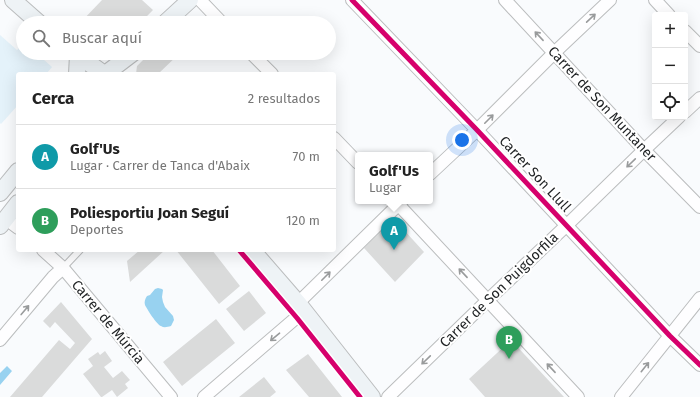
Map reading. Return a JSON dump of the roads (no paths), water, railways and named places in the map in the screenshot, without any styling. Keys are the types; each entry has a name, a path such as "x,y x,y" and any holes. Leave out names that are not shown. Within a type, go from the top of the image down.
{"street":[{"path":"13,0 31,16"},
{"path":"173,16 190,0"},
{"path":"200,0 215,16"},
{"name":"Carrer Son Llull","path":"352,0 567,225 670,336 700,365"},
{"name":"Carrer de Son Muntaner","path":"505,0 555,52 644,150 700,207"},
{"path":"433,171 610,0"},
{"path":"655,0 666,12"},
{"path":"688,34 700,46"},
{"path":"77,60 77,72"},
{"path":"85,60 101,72"},
{"path":"104,72 122,60"},
{"path":"127,72 130,60"},
{"path":"258,60 270,72"},
{"path":"688,109 700,98"},
{"name":"Carrer de Son Puigdorfila","path":"388,397 676,120"},
{"path":"336,140 355,160"},
{"path":"0,193 16,173"},
{"path":"204,397 301,307 396,204"},
{"path":"400,204 578,397"},
{"path":"8,224 16,207"},
{"name":"Carrer de Múrcia","path":"45,252 63,268 171,397"},
{"path":"254,252 301,307 372,397"},
{"path":"0,340 53,277 63,268"},
{"path":"621,397 700,298"}],"lane":[{"path":"63,268 78,252"}],"water":[{"path":"158,288 163,290 163,302 165,307 173,316 174,320 171,326 162,327 159,325 145,305 147,296"},
{"path":"7,366 12,371 0,385 0,373"}],"place":[{"name":"Golf'Us","path":"394,250"},
{"name":"Poliesportiu Joan Seguí","path":"509,359"}]}
